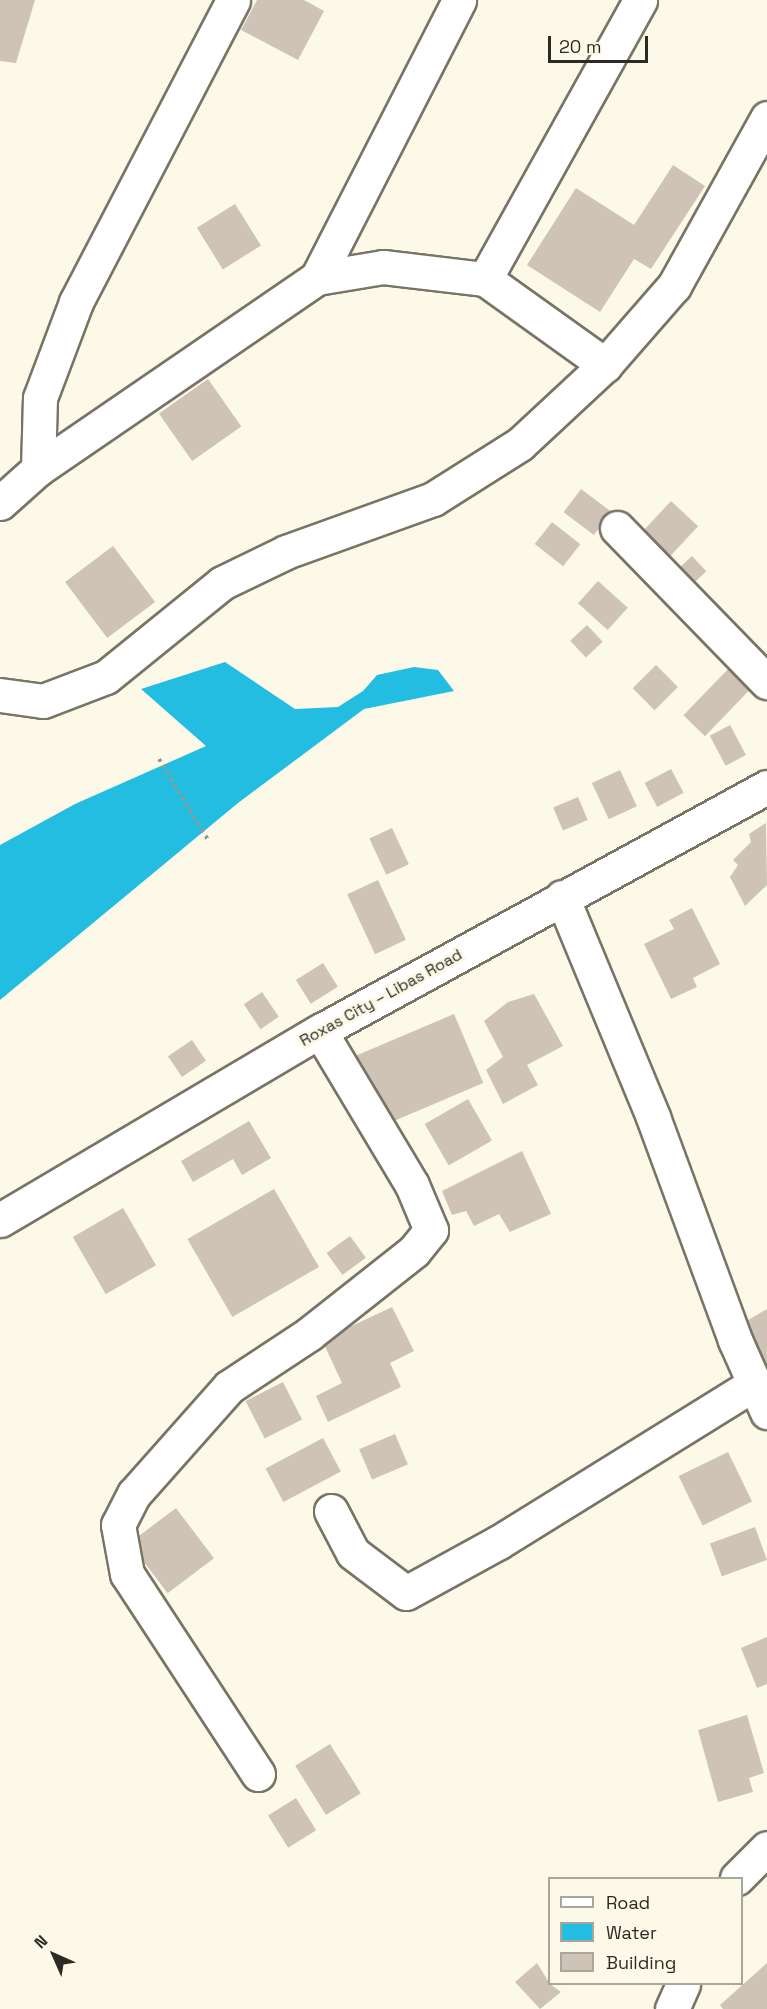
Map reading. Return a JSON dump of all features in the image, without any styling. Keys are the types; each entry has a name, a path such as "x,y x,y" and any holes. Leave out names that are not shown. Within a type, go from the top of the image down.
{"street":[{"path":"38,469 40,398 76,302 233,0"},
{"path":"316,278 459,0"},
{"path":"485,279 640,0"},
{"path":"0,695 43,701 106,677 222,583 286,552 433,499 520,444 605,366 674,286 767,118"},
{"path":"0,503 38,469 316,278 383,267 485,279 605,366"},
{"path":"617,528 767,682"},
{"name":"Roxas City – Libas Road","path":"0,1220 320,1032 562,897 767,787"},
{"path":"331,1510 353,1553 406,1593 761,1398 653,1117 562,897"},
{"path":"258,1774 127,1574 118,1525 134,1494 229,1387 309,1334 414,1251 431,1230 412,1185 320,1032"},
{"path":"738,1877 767,1848"},
{"path":"672,2009 682,1985"}],"path":[{"path":"159,759 208,840"}],"water":[{"path":"225,662 295,709 338,707 363,691 377,675 414,667 438,670 454,691 364,709 238,803 0,1000 0,845 75,804 206,746 141,689"}],"building":[{"path":"0,0 35,0 16,63 0,61"},
{"path":"257,0 304,0 324,11 298,60 241,30"},
{"path":"673,165 705,186 651,269 634,259 600,312 527,265 576,188 634,225"},
{"path":"235,204 261,246 223,269 197,228"},
{"path":"208,379 241,427 192,461 159,413"},
{"path":"581,489 611,512 594,535 564,512"},
{"path":"671,501 698,526 668,558 641,533"},
{"path":"552,522 580,544 563,566 535,544"},
{"path":"113,546 155,602 107,638 65,582"},
{"path":"692,556 706,571 690,587 675,572"},
{"path":"598,581 628,608 608,630 578,603"},
{"path":"587,625 603,642 586,658 570,641"},
{"path":"656,665 678,687 655,710 633,688"},
{"path":"732,665 754,686 705,736 683,715"},
{"path":"730,725 746,755 726,766 710,736"},
{"path":"671,769 684,793 657,807 645,783"},
{"path":"620,770 637,806 609,819 592,783"},
{"path":"578,797 588,820 563,831 553,808"},
{"path":"766,823 767,885 745,906 730,877 738,865 733,860 751,842 749,834"},
{"path":"392,828 409,864 386,875 369,839"},
{"path":"378,880 406,940 375,954 347,894"},
{"path":"692,908 720,964 693,978 697,987 671,999 644,944 674,929 669,920"},
{"path":"323,963 338,987 311,1004 296,980"},
{"path":"262,992 279,1017 261,1029 244,1004"},
{"path":"534,994 563,1046 527,1065 538,1085 503,1104 486,1070 503,1057 484,1021 508,1002"},
{"path":"454,1014 483,1083 384,1125 355,1056"},
{"path":"192,1040 206,1061 182,1077 168,1056"},
{"path":"468,1099 492,1141 449,1166 425,1124"},
{"path":"249,1121 271,1158 242,1175 233,1159 193,1182 181,1161"},
{"path":"522,1151 551,1214 510,1232 499,1214 474,1226 466,1211 452,1215 442,1191"},
{"path":"274,1189 319,1267 232,1317 187,1239"},
{"path":"123,1208 156,1265 106,1294 73,1237"},
{"path":"350,1236 366,1258 342,1275 327,1253"},
{"path":"392,1307 414,1351 390,1363 401,1387 328,1422 316,1396 342,1383 322,1340"},
{"path":"767,1309 767,1367 743,1323"},
{"path":"283,1382 302,1419 265,1438 246,1401"},
{"path":"395,1434 408,1464 372,1480 359,1449"},
{"path":"323,1438 341,1472 283,1502 266,1469"},
{"path":"728,1452 752,1501 703,1526 679,1476"},
{"path":"176,1508 214,1558 168,1593 130,1543"},
{"path":"755,1527 767,1560 722,1576 710,1543"},
{"path":"767,1637 767,1684 757,1688 741,1648"},
{"path":"747,1715 764,1773 749,1778 753,1792 718,1802 698,1730"},
{"path":"330,1744 361,1793 326,1815 295,1766"},
{"path":"296,1798 316,1830 288,1848 268,1815"},
{"path":"537,1963 548,1981 548,1985 561,1992 540,2009 515,1982"},
{"path":"767,1963 767,2009 723,2009 720,2005"}]}
